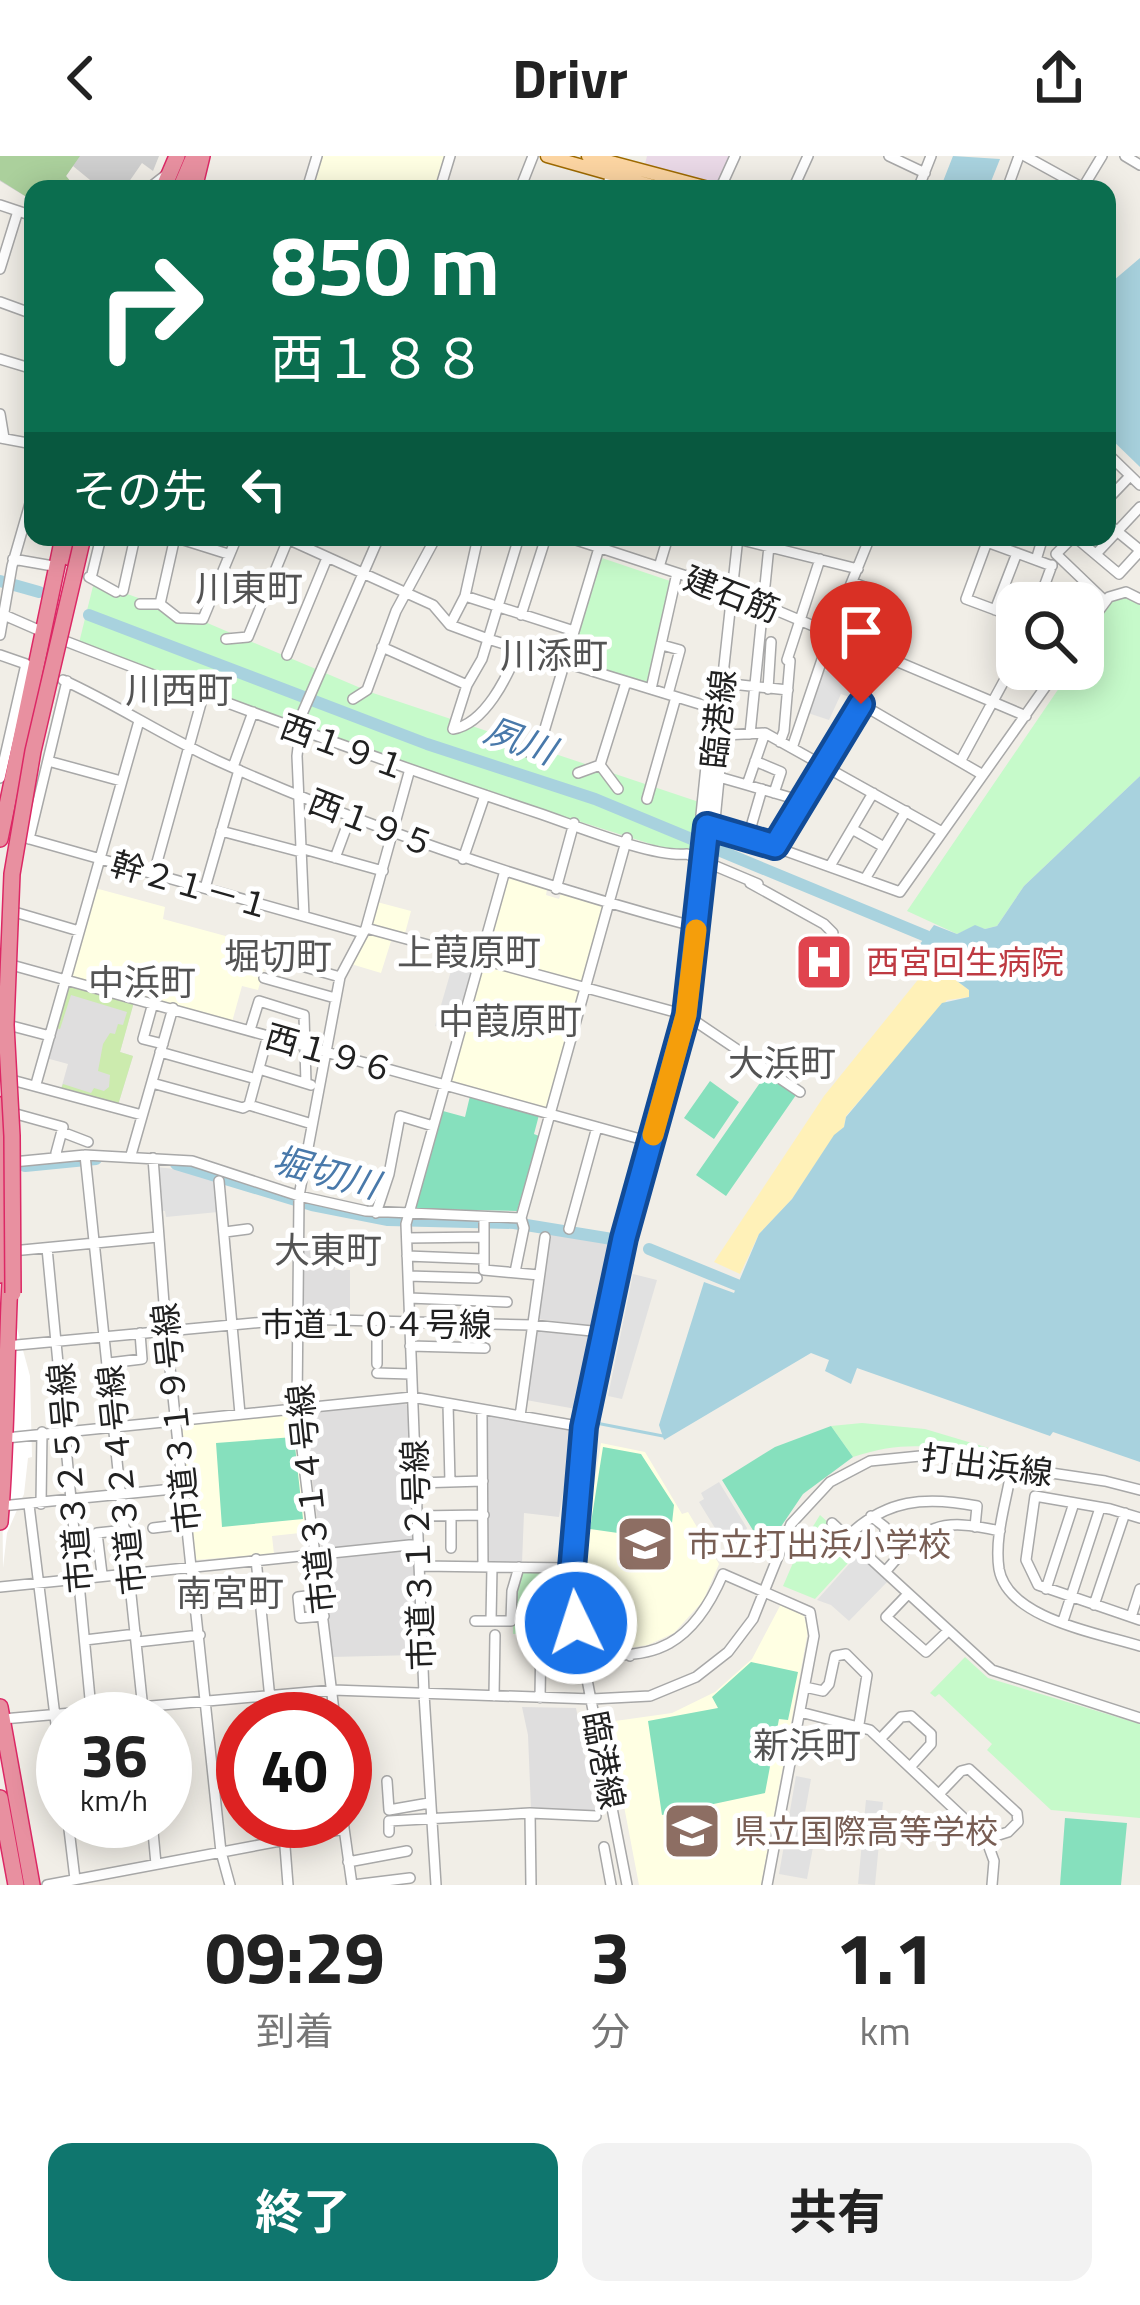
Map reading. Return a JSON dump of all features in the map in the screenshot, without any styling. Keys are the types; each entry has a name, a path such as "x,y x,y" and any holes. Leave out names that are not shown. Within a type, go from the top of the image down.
{"highway":[{"path":"0,839 37,630 71,546"},
{"path":"0,1275 9,904 17,839 75,546"},
{"path":"5,915 73,644 75,546"},
{"path":"0,1522 12,1251 5,915 10,822 74,557"},
{"path":"0,855 13,781 26,749"},
{"path":"6,1346 13,1293 7,1025"},
{"path":"0,1707 29,1885"},
{"path":"0,1743 29,1885"},
{"path":"0,1798 13,1885"},
{"path":"0,1838 13,1885"}],"main road":[{"path":"547,156 611,173 640,163 690,180"},
{"path":"588,156 611,173"}],"street":[{"path":"889,156 925,172"},
{"path":"922,180 932,156"},
{"path":"1022,156 1068,180"},
{"path":"1125,156 1140,165"},
{"path":"0,205 24,213"},
{"path":"0,269 18,211"},
{"path":"0,415 2,438"},
{"path":"1116,461 1140,485"},
{"path":"1116,491 1130,476"},
{"path":"1086,546 1119,574 1140,550 1118,532 1140,507"},
{"path":"0,635 11,554 24,519"},
{"path":"11,554 52,566 68,546"},
{"path":"99,546 90,578 120,592 133,546"},
{"path":"160,604 173,546"},
{"path":"203,546 228,554"},
{"path":"140,604 160,604 178,618 203,619 232,546"},
{"path":"226,640 248,637 283,546"},
{"path":"302,546 433,605 450,625 716,709 725,718 715,820 900,892 1044,690"},
{"path":"304,916 298,794 304,707 375,546"},
{"path":"353,699 367,690 406,593 431,546"},
{"path":"450,625 465,596 476,546"},
{"path":"516,546 488,639 452,726 458,730 489,704 519,649"},
{"path":"521,615 543,546"},
{"name":"建石筋","path":"593,546 732,591 1026,716"},
{"path":"659,567 665,546"},
{"name":"臨港線","path":"627,1885 573,1601 572,1568 584,1427 602,1332 686,1015 737,546"},
{"path":"750,734 769,546 858,569"},
{"path":"787,551 788,546"},
{"path":"792,748 867,546"},
{"path":"986,546 966,599 995,610 1016,546"},
{"path":"998,546 1036,560 1054,560 1105,601 1120,592 1139,596"},
{"path":"1036,560 1040,546"},
{"path":"1046,582 1058,546"},
{"path":"1054,560 1066,546"},
{"path":"1096,554 1104,546"},
{"path":"515,754 523,750 537,755 599,548"},
{"path":"287,655 327,558"},
{"path":"780,742 787,660 820,559"},
{"path":"651,689 677,573"},
{"path":"852,582 887,596 865,648"},
{"path":"465,596 574,631"},
{"path":"4,615 37,630"},
{"path":"768,689 771,642"},
{"name":"西１９１","path":"73,644 370,756 574,824 703,859 758,884"},
{"path":"647,799 680,650 662,645"},
{"path":"382,647 467,685"},
{"path":"0,655 26,664 3,748 0,778"},
{"path":"775,846 861,704 882,655"},
{"name":"西１９５","path":"49,761 65,681 236,769 463,859 696,927"},
{"path":"600,765 626,682"},
{"path":"722,683 788,690"},
{"path":"961,760 998,690"},
{"path":"154,873 203,695"},
{"path":"861,704 983,775"},
{"path":"700,815 716,709"},
{"path":"206,888 253,713"},
{"path":"36,1084 139,721"},
{"path":"724,735 765,734 942,832"},
{"path":"747,785 765,734"},
{"path":"24,838 49,761 121,781"},
{"path":"748,836 782,772 755,761"},
{"path":"578,773 600,765"},
{"path":"600,765 618,789"},
{"name":"市道３１４号線","path":"333,1690 297,1408 299,1201 340,977 365,930 410,770"},
{"path":"719,776 802,801"},
{"path":"830,866 873,793"},
{"path":"463,859 485,795"},
{"path":"865,879 906,811"},
{"path":"335,858 351,815"},
{"path":"556,889 574,824"},
{"path":"707,828 748,836"},
{"path":"852,829 884,847"},
{"path":"221,831 383,871"},
{"name":"幹２１－１","path":"24,838 686,1015 800,1092"},
{"path":"515,1272 551,1114 627,840"},
{"path":"408,1218 504,874"},
{"path":"746,880 833,933"},
{"path":"5,915 80,931"},
{"path":"284,961 340,977"},
{"name":"西１９６","path":"8,964 651,1142"},
{"path":"264,978 335,998"},
{"path":"250,1030 259,1001 304,1015 306,1083"},
{"path":"153,1003 143,1039 162,1048 319,1087"},
{"path":"131,1156 173,1008"},
{"path":"7,1025 50,1036"},
{"path":"249,1105 268,1035"},
{"path":"8,1079 142,1114"},
{"path":"152,1083 312,1124"},
{"path":"9,1112 64,1127 56,1153"},
{"path":"376,1213 400,1116 433,1126"},
{"path":"569,1229 597,1127"},
{"path":"62,1132 88,1142"},
{"path":"10,1162 131,1156 152,1163 192,1161 299,1201 408,1218 523,1223"},
{"name":"市道３２４号線","path":"86,1158 142,1692"},
{"name":"市道３１９号線","path":"152,1163 220,1852 230,1885"},
{"path":"389,1174 418,1181"},
{"path":"219,1181 240,1414"},
{"name":"市道３１２号線","path":"408,1218 424,1694 436,1885"},
{"path":"407,1238 484,1224"},
{"path":"484,1224 484,1270 539,1275"},
{"path":"225,1232 248,1229"},
{"path":"12,1251 158,1237"},
{"path":"520,1416 545,1237"},
{"name":"市道３２５号線","path":"47,1248 90,1692"},
{"path":"407,1256 484,1259"},
{"path":"408,1276 477,1279"},
{"path":"409,1298 507,1302"},
{"name":"市道１０４号線","path":"6,1346 297,1318 532,1325 602,1332"},
{"path":"377,1321 377,1369 411,1374"},
{"path":"109,1363 142,1359 140,1333"},
{"path":"410,1346 485,1348"},
{"path":"6,1438 412,1397 584,1427"},
{"path":"448,1404 450,1482"},
{"path":"482,1410 491,1621"},
{"path":"42,1432 35,1504 38,1580 52,1692"},
{"name":"打出浜線","path":"307,1692 592,1699 650,1696 706,1672 741,1637 753,1619 791,1524 813,1497 847,1471 870,1461 910,1454 1140,1490"},
{"path":"1012,1467 1000,1532 999,1570 1008,1591 1023,1606 1140,1646"},
{"path":"416,1483 483,1481"},
{"path":"1,1506 183,1488"},
{"path":"1140,1518 1034,1496 1027,1567 1033,1580 1046,1588 1135,1618 1140,1588"},
{"path":"847,1537 871,1516 900,1503 936,1499 977,1506 975,1527"},
{"path":"1046,1588 1073,1503"},
{"path":"1063,1621 1100,1508"},
{"path":"1094,1605 1125,1514"},
{"path":"418,1516 484,1515"},
{"path":"451,1516 451,1547"},
{"path":"871,1516 885,1528 885,1540"},
{"path":"832,1523 982,1663 1002,1675 1140,1718"},
{"path":"885,1572 922,1532 944,1523 1000,1532"},
{"path":"153,1528 186,1524"},
{"path":"102,1574 98,1534 126,1530"},
{"path":"0,1586 419,1544"},
{"path":"256,1559 269,1692"},
{"path":"421,1566 572,1568"},
{"path":"476,1621 511,1621 519,1567"},
{"path":"582,1651 630,1656 658,1649 687,1633 711,1603 723,1574 804,1606 814,1620 805,1688 767,1885"},
{"path":"322,1594 298,1597 300,1618 324,1616"},
{"path":"908,1594 886,1616 926,1652 948,1631"},
{"path":"540,1698 541,1633"},
{"path":"85,1640 200,1635"},
{"path":"494,1696 495,1635"},
{"path":"805,1688 823,1691 830,1684 835,1656 846,1654 867,1675 859,1724"},
{"name":"打出浜線","path":"192,1701 216,1699"},
{"path":"800,1712 859,1724 881,1738 986,1839 994,1862 992,1885"},
{"name":"打出浜線","path":"1,1718 36,1714"},
{"path":"881,1738 902,1717 911,1716 932,1734 932,1744 911,1766"},
{"path":"940,1793 969,1769 1017,1813 1018,1822 1008,1832 986,1839"},
{"path":"387,1780 389,1810 429,1803"},
{"path":"530,1813 531,1885"},
{"path":"389,1832 389,1821 430,1816 596,1816"},
{"path":"604,1847 611,1885"},
{"path":"71,1848 74,1879"},
{"path":"155,1848 156,1864"},
{"path":"46,1885 242,1848"},
{"path":"286,1848 288,1885"},
{"path":"346,1848 353,1885 410,1877"},
{"path":"348,1862 406,1851"}],"shaded area":[{"path":"0,156 159,156 153,171 142,163 130,180 90,180 73,166 66,176 69,180 24,180 24,196 0,181"},
{"path":"321,156 446,156 439,180 314,180"},
{"path":"647,156 731,156 721,180 698,180 645,164"},
{"path":"832,660 855,670 851,681 866,688 860,701 841,694 829,720 808,713 822,670 827,671"},
{"path":"508,877 547,889 546,895 559,899 561,893 603,905 585,984 483,954"},
{"path":"95,888 165,907 163,919 270,948 258,990 242,986 232,1022 72,977"},
{"path":"377,902 411,911 404,937 392,938 381,973 351,964 371,932"},
{"path":"455,957 474,962 454,1032 435,1026"},
{"path":"483,964 581,991 550,1109 450,1083"},
{"path":"67,986 134,1002 120,1052 133,1056 118,1105 61,1089 68,1064 46,1058"},
{"path":"155,1167 215,1179 218,1212 166,1217 160,1211"},
{"path":"548,1232 613,1242 596,1326 537,1319"},
{"path":"301,1247 335,1247 335,1270 350,1270 350,1315 302,1311"},
{"path":"633,1274 657,1280 622,1399 608,1396"},
{"path":"536,1330 592,1336 576,1409 526,1400"},
{"path":"408,1406 414,1539 321,1549 304,1413"},
{"path":"291,1414 309,1532 272,1536 274,1554 194,1560 182,1424"},
{"path":"485,1414 573,1431 559,1517 524,1513 522,1563 486,1562"},
{"name":"市立打出浜小学校","path":"601,1443 645,1452 719,1564 703,1601 674,1633 648,1645 601,1652 591,1650 586,1628 582,1560"},
{"path":"719,1482 747,1528 734,1559 699,1502 704,1499 701,1493"},
{"path":"413,1549 417,1655 331,1657 320,1556"},
{"path":"860,1552 889,1580 849,1621 817,1600"},
{"path":"781,1604 804,1616 808,1631 761,1885 639,1885 608,1722 672,1713 715,1692 752,1659"},
{"path":"522,1707 576,1708 596,1813 531,1809"},
{"path":"796,1776 811,1779 804,1818 818,1821 807,1879 779,1874"},
{"path":"866,1800 883,1802 875,1885 858,1884"}],"green space":[{"path":"0,156 80,156 66,176 69,180 24,180 24,195 0,180"},
{"path":"599,557 673,582 649,685 568,660"},
{"path":"94,582 205,622 370,692 699,802 693,852 676,852 419,771 79,643"},
{"path":"1122,596 1140,605 1140,776 1024,886 997,926 975,926 957,934 907,911 1058,690 1104,690 1104,608"},
{"path":"70,983 134,1002 120,1052 133,1056 118,1105 61,1089 63,1084 91,1093 94,1088 104,1091 109,1087 110,1075 98,1071 103,1044 118,1024 123,1025 127,1012 71,995 60,1029 55,1028"},
{"path":"766,1074 796,1095 726,1196 696,1175"},
{"path":"710,1081 739,1102 714,1139 684,1118"},
{"path":"470,1096 539,1115 534,1134 539,1136 517,1211 415,1209 443,1111 465,1117"},
{"path":"862,1423 925,1429 1002,1452 1001,1456 911,1446 853,1457 831,1426"},
{"path":"831,1426 853,1457 803,1494 776,1534 763,1532 759,1540 722,1480 775,1447"},
{"path":"294,1437 303,1519 222,1527 216,1443"},
{"path":"603,1447 641,1454 674,1505 669,1550 662,1554 617,1548 618,1533 590,1529"},
{"path":"820,1515 859,1551 815,1599 783,1586"},
{"path":"520,1569 559,1569 564,1630 513,1634 513,1592"},
{"path":"965,1657 988,1678 1140,1724 1140,1818 1051,1810 987,1750 992,1744 939,1694 930,1693"},
{"path":"751,1662 798,1672 788,1720 779,1719 765,1793 662,1815 648,1721 718,1708 712,1697"},
{"path":"1065,1818 1127,1823 1121,1885 1060,1885"}],"sand":[{"path":"923,952 936,965 952,970 969,990 969,997 947,1000 846,1116 844,1127 792,1199 759,1234 740,1274 714,1262 824,1096 925,971"}],"water":[{"path":"953,156 1000,159 992,180 944,180"},
{"path":"1140,258 1140,467 1116,444 1116,278"},
{"path":"1140,776 1140,1462 1053,1432 1050,1436 857,1368 851,1384 825,1371 829,1360 811,1353 664,1440 659,1425 704,1282 734,1293 759,1234 792,1199 844,1127 846,1117 942,1003 969,997 969,990 954,972 939,967 917,948 934,925 957,934 975,925 997,926 1024,886"}],"pier":[{"path":"0,1265 30,1376 32,1457 28,1458 24,1494 7,1533 3,1568"}],"waterway":[{"name":"夙川","path":"0,581 39,592"},
{"name":"夙川","path":"89,615 427,744 595,799 926,936"},
{"name":"堀切川","path":"25,1166 96,1159"},
{"name":"堀切川","path":"176,1164 312,1205 388,1220 514,1223 612,1239"},
{"name":"堀切川","path":"649,1249 737,1285"},
{"path":"596,1423 663,1436"}],"slow traffic":[{"path":"653,1135 686,1015 696,930"}],"place":[{"name":"西宮回生病院","path":"824,962"},
{"name":"市立打出浜小学校","path":"645,1544"},
{"name":"県立国際高等学校","path":"692,1831"}],"district":[{"name":"川東町","path":"249,588"},
{"name":"川添町","path":"554,655"},
{"name":"川西町","path":"179,690"},
{"name":"上葭原町","path":"469,952"},
{"name":"堀切町","path":"278,956"},
{"name":"中浜町","path":"142,982"},
{"name":"中葭原町","path":"510,1021"},
{"name":"大浜町","path":"782,1063"},
{"name":"大東町","path":"328,1250"},
{"name":"南宮町","path":"230,1593"},
{"name":"新浜町","path":"807,1745"}],"route":[{"path":"576,1623 572,1568 584,1427 624,1238 686,1015 707,826 775,846 861,704"}]}
